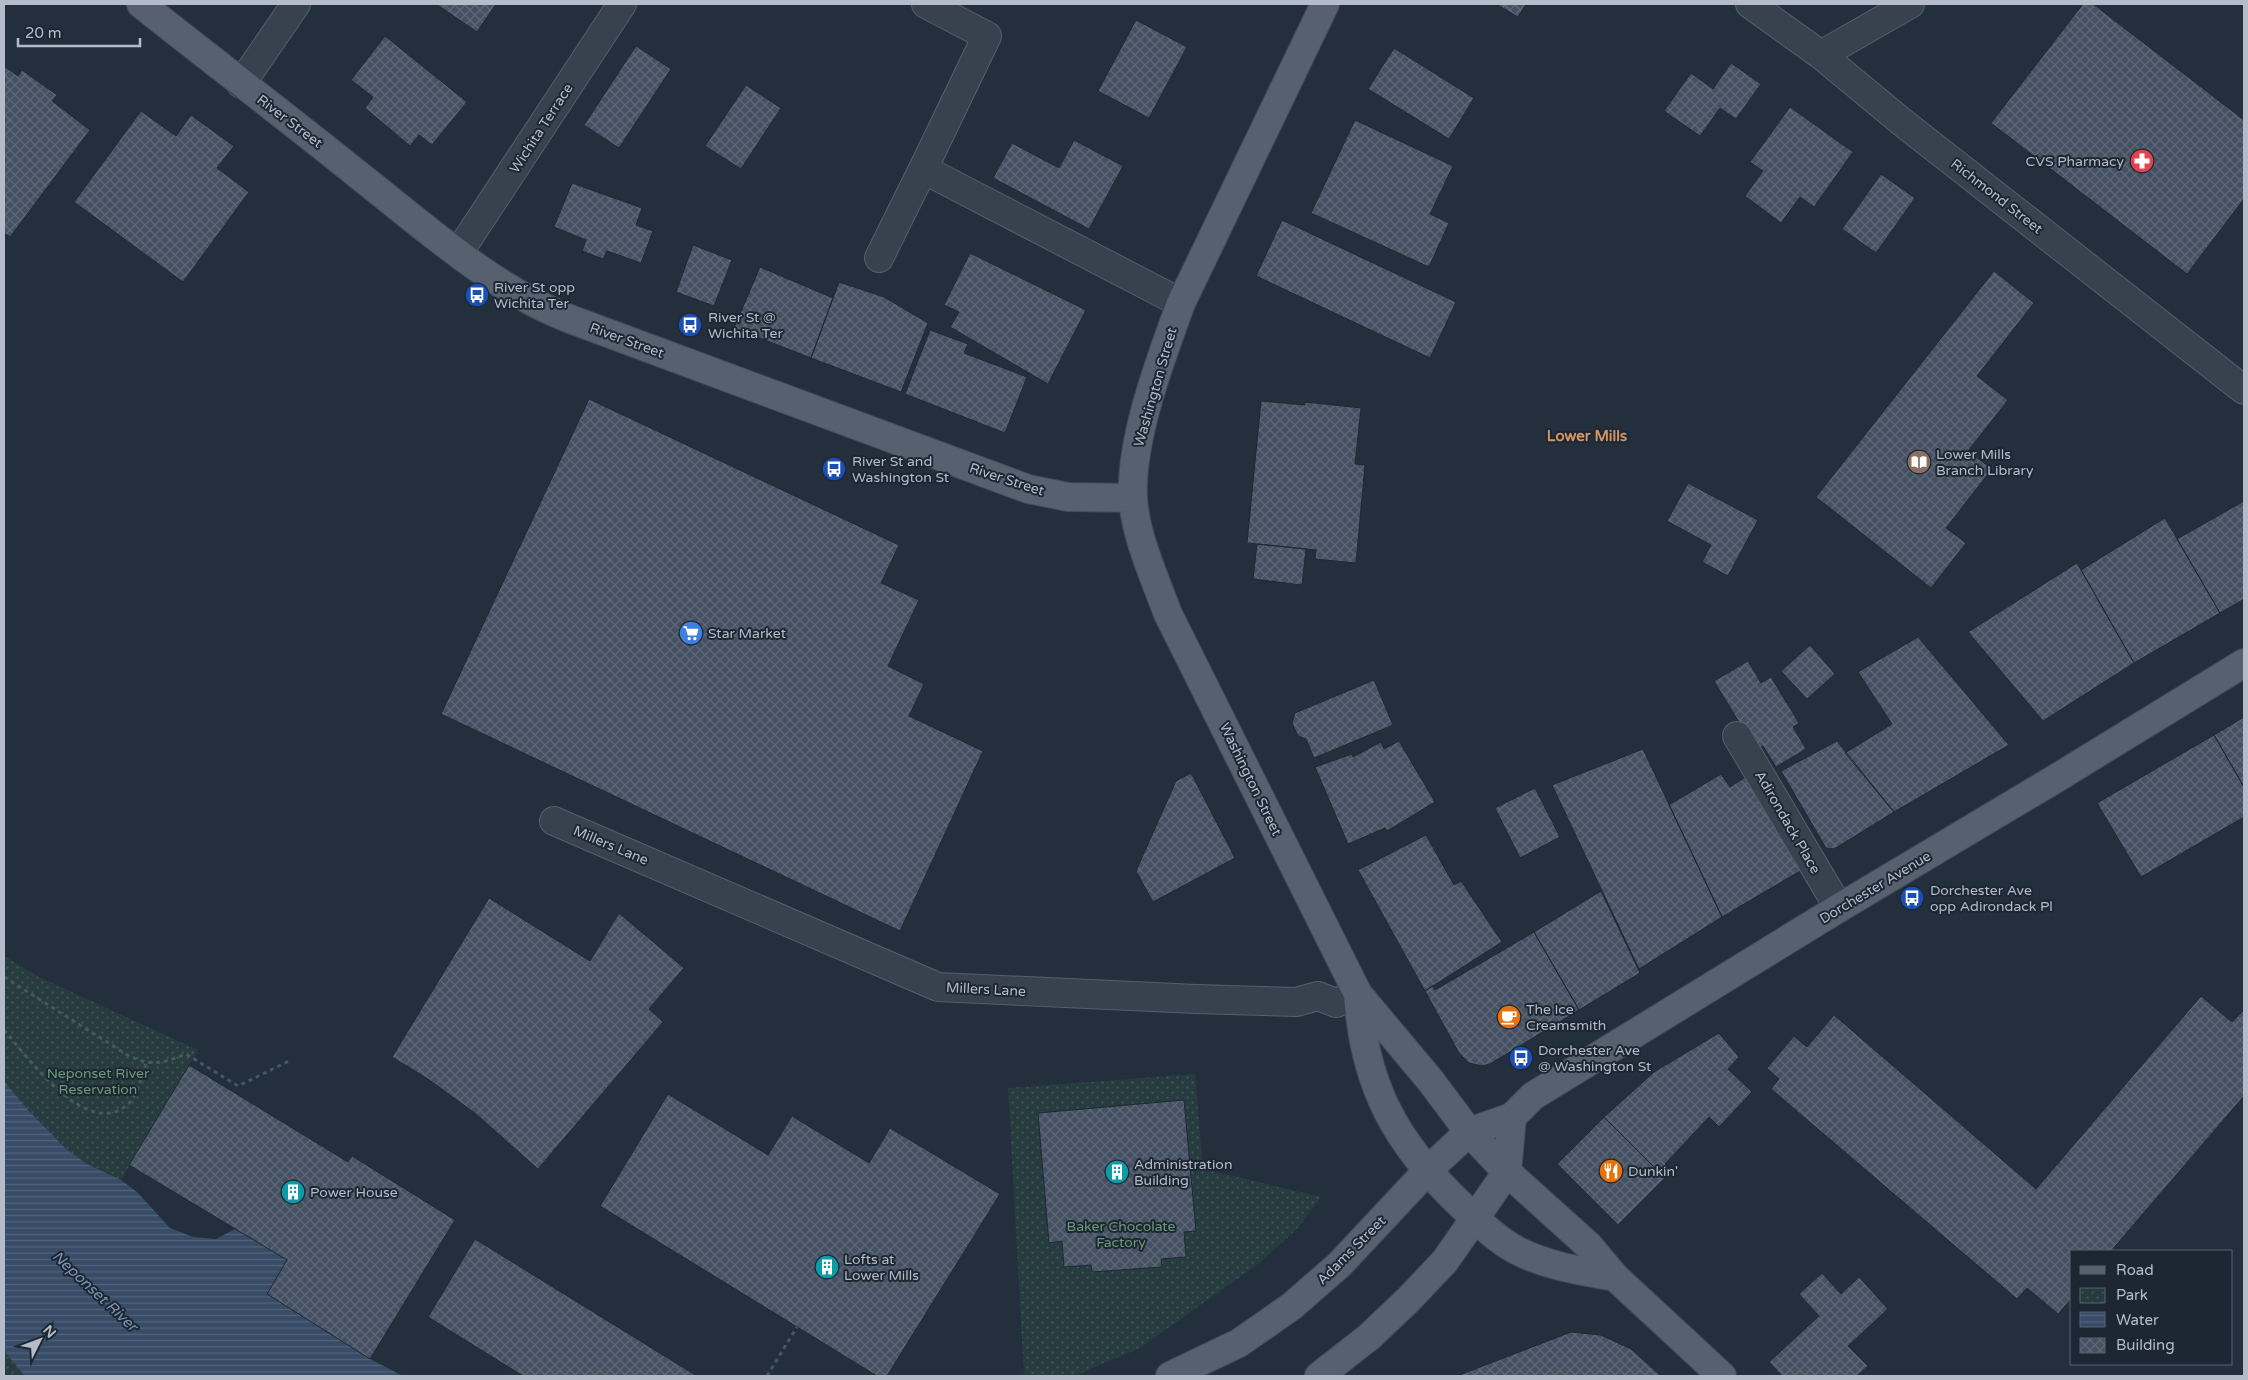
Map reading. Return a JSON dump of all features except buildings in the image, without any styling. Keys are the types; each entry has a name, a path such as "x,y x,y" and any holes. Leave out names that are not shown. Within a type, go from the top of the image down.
{"main road":[{"name":"River Street","path":"141,4 241,84 459,252 511,290 552,312 1008,482 1048,494 1068,497 1133,498"},
{"name":"Washington Street","path":"1325,4 1181,303 1163,352 1141,431 1135,468 1133,498 1154,578 1168,614 1358,994 1430,1080 1468,1132"},
{"name":"Dorchester Avenue","path":"1468,1132 1512,1117 1533,1096 1839,908 2244,664"},
{"name":"Washington Street","path":"1358,994 1364,1046 1378,1094 1398,1131 1428,1170 1475,1219"},
{"path":"1319,1376 1369,1337 1445,1261 1507,1172 1512,1117"},
{"path":"1468,1132 1507,1172 1589,1246 1615,1277 1722,1376"},
{"name":"Adams Street","path":"1170,1376 1239,1343 1292,1306 1340,1264 1428,1170 1468,1132"},
{"path":"1475,1219 1515,1250 1541,1261 1615,1277"}],"street":[{"path":"241,84 296,4"},
{"name":"Wichita Terrace","path":"459,252 622,4"},
{"path":"879,258 987,36 926,4"},
{"name":"Richmond Street","path":"1750,4 1821,55 1902,122 2244,390"},
{"path":"1821,55 1910,4"},
{"path":"923,169 1181,303"},
{"name":"Adirondack Place","path":"1737,736 1839,908"},
{"name":"Millers Lane","path":"554,821 938,987 1296,1002 1318,996 1336,1003 1358,994"}],"path":[{"path":"4,977 129,1056 146,1064 162,1063 186,1054 238,1086 292,1060"},
{"path":"4,1030 60,1092 77,1105 96,1114 113,1112 127,1105 135,1094 146,1064"},
{"path":"768,1376 797,1328"}],"green space":[{"name":"Neponset River Reservation","path":"4,956 39,977 198,1050 121,1180 87,1164 65,1148 28,1110 4,1081"},
{"name":"Baker Chocolate Factory","path":"1195,1074 1203,1169 1321,1197 1297,1229 1258,1264 1140,1348 1074,1376 1024,1376 1008,1088"},
{"path":"4,1351 25,1376 4,1376"}],"water":[{"name":"Neponset River","path":"4,1081 28,1110 65,1148 87,1164 121,1180 137,1192 170,1228 193,1237 216,1239 235,1229 287,1260 267,1294 370,1359 403,1376 25,1376 4,1351"}],"place":[{"name":"CVS Pharmacy","path":"2142,161"},
{"name":"River St opp Wichita Ter","path":"477,295"},
{"name":"River St @ Wichita Ter","path":"690,325"},
{"name":"Lower Mills Branch Library","path":"1919,462"},
{"name":"River St and Washington St","path":"834,469"},
{"name":"Star Market","path":"691,633"},
{"name":"Dorchester Ave opp Adirondack Pl","path":"1912,898"},
{"name":"The Ice Creamsmith","path":"1509,1017"},
{"name":"Dorchester Ave @ Washington St","path":"1521,1058"},
{"name":"Dunkin'","path":"1611,1171"},
{"name":"Administration Building","path":"1117,1172"},
{"name":"Power House","path":"293,1192"},
{"name":"Lofts at Lower Mills","path":"827,1267"}],"district":[{"name":"Lower Mills","path":"1587,436"}]}
